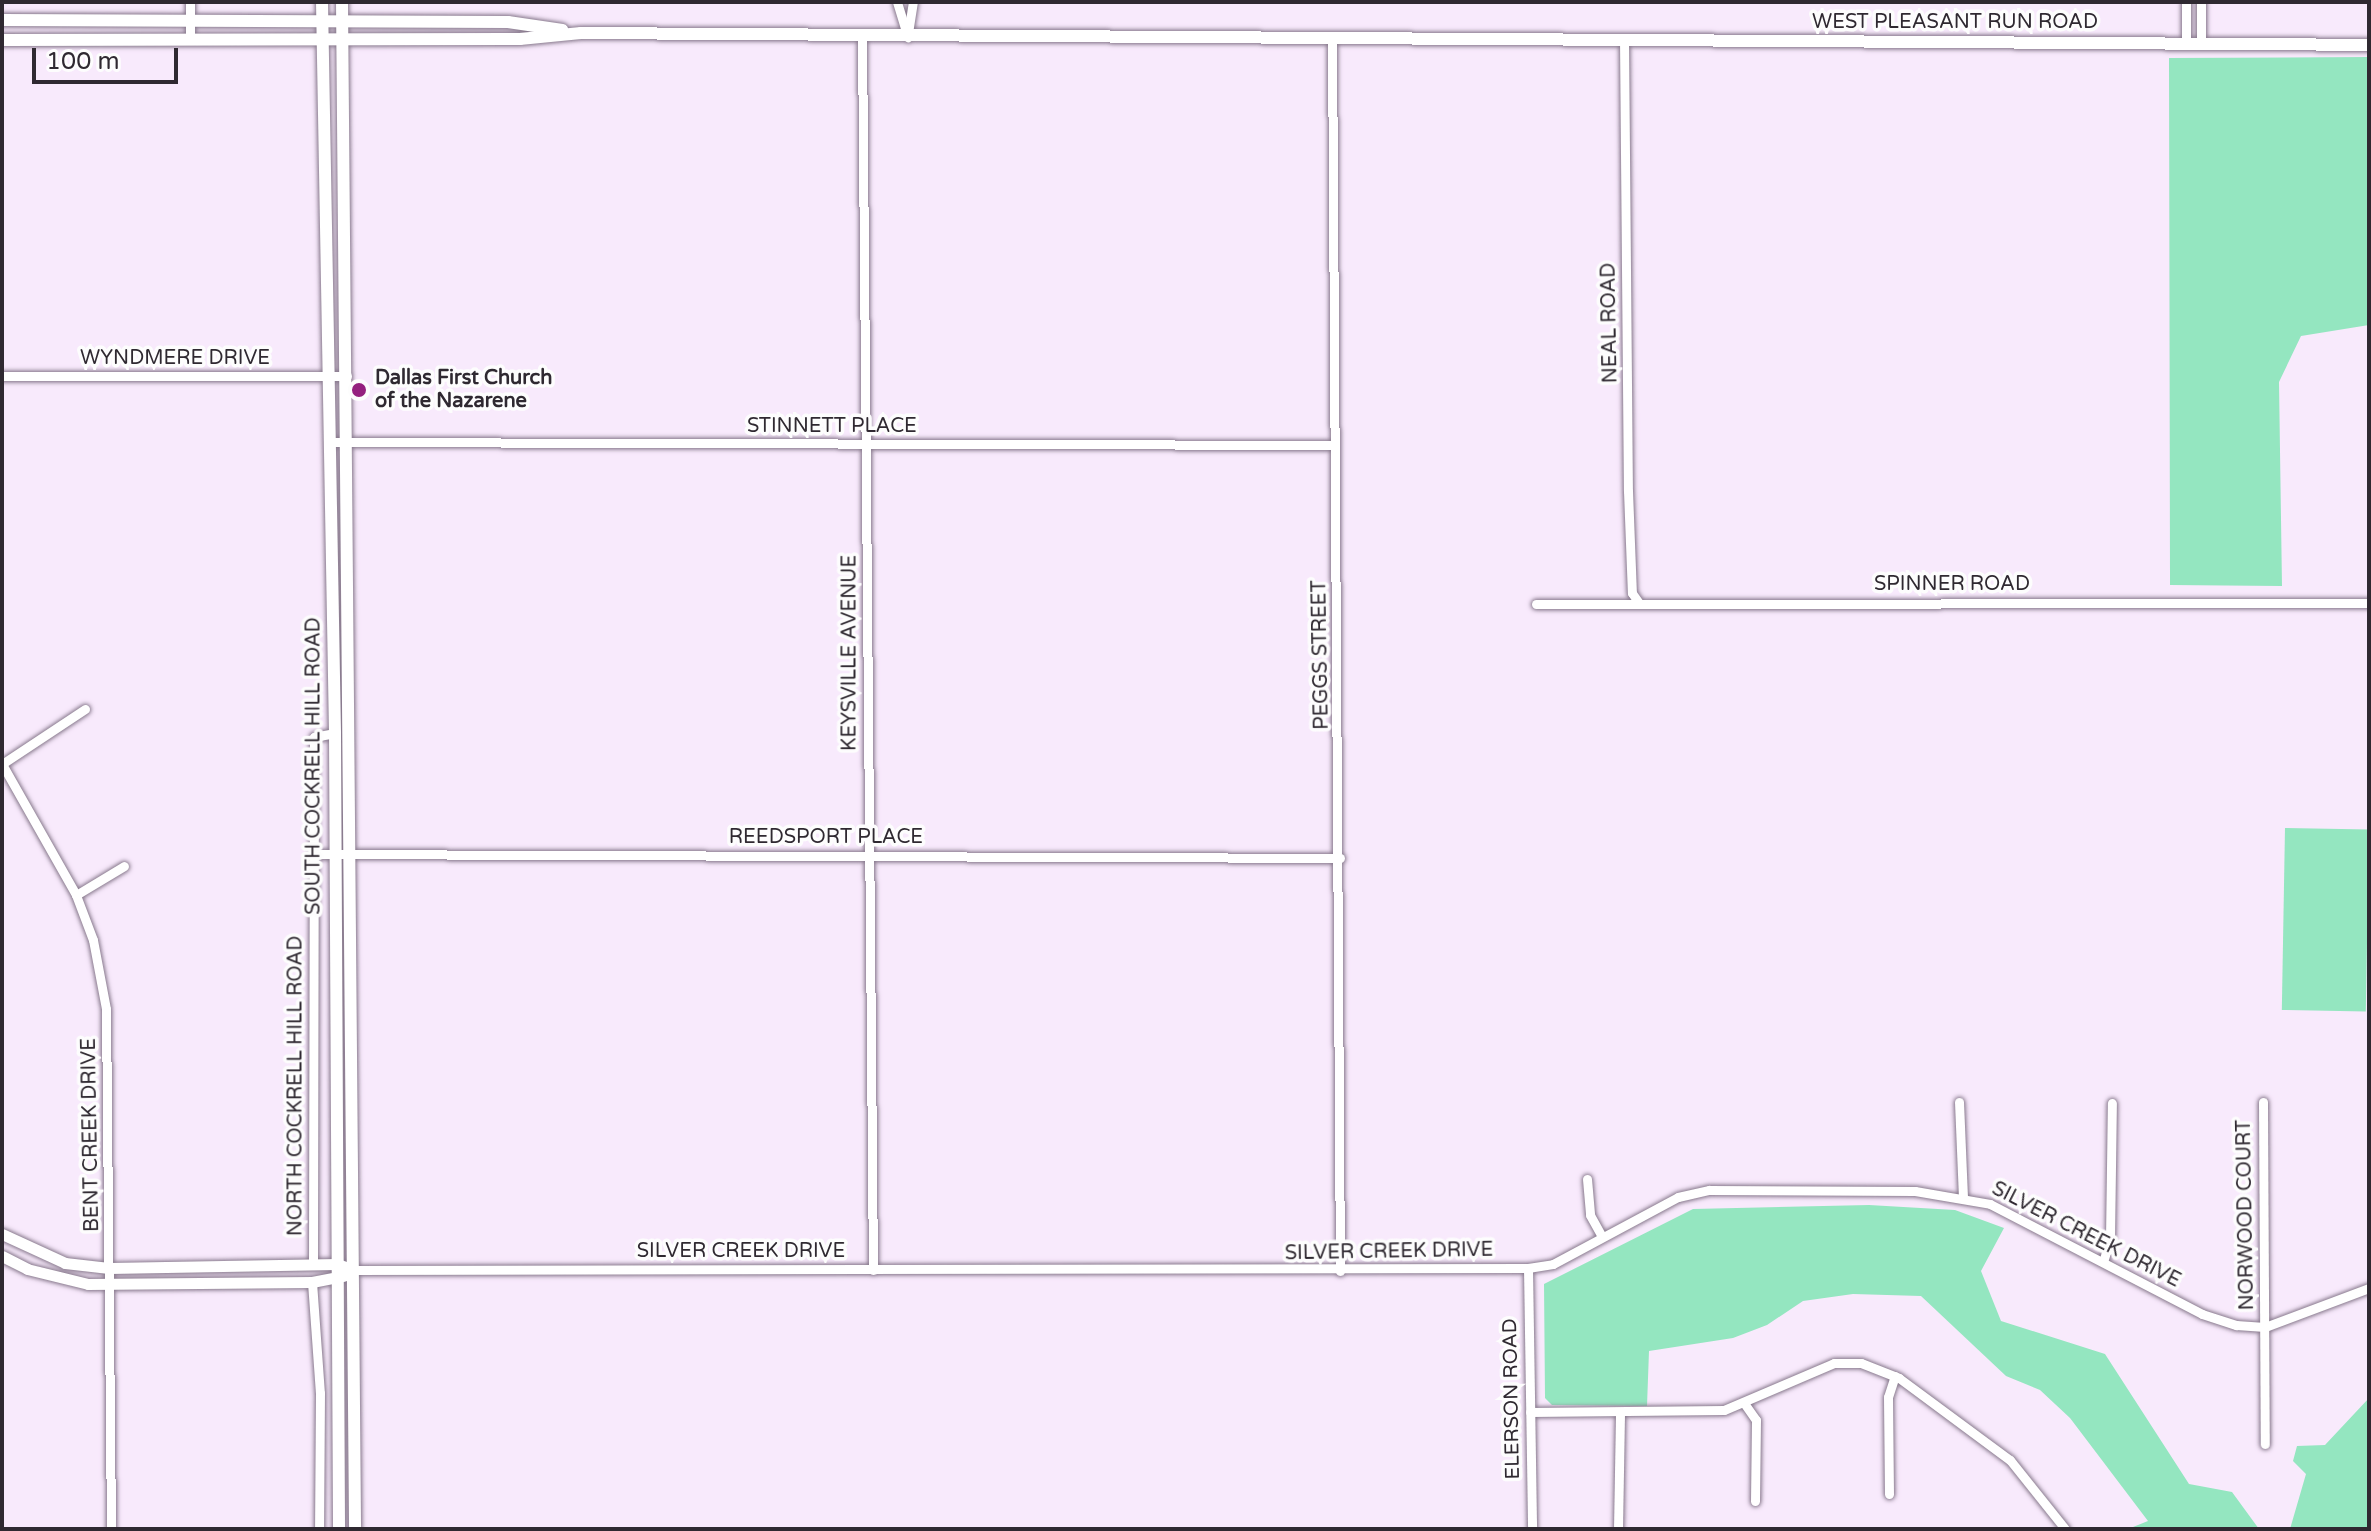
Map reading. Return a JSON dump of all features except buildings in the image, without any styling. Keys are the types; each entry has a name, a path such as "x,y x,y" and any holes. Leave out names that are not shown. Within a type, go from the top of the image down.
{"main road":[{"name":"SOUTH COCKRELL HILL ROAD","path":"322,2 335,733 339,1529"},
{"name":"SOUTH COCKRELL HILL ROAD","path":"342,2 349,442 355,1529"},
{"name":"WEST PLEASANT RUN ROAD","path":"2,20 508,22 581,33"},
{"name":"WEST PLEASANT RUN ROAD","path":"2,40 342,40 581,33 2369,45"}],"street":[{"path":"190,2 190,39"},
{"path":"897,2 908,37"},
{"path":"908,37 913,2"},
{"path":"2186,2 2186,44"},
{"path":"2201,2 2201,44"},
{"name":"KEYSVILLE AVENUE","path":"862,37 873,1270"},
{"name":"PEGGS STREET","path":"1332,38 1333,445 1340,858 1340,1271"},
{"name":"NEAL ROAD","path":"1624,39 1628,491 1632,593 1639,603"},
{"name":"WYNDMERE DRIVE","path":"2,376 347,376"},
{"name":"STINNETT PLACE","path":"331,442 1333,445"},
{"name":"SPINNER ROAD","path":"1536,604 2369,603"},
{"path":"2,764 85,709"},
{"name":"NORTH COCKRELL HILL ROAD","path":"313,1264 317,1030 314,737 335,733"},
{"name":"BENT CREEK DRIVE","path":"2,764 76,895 93,940 106,1009 111,1529"},
{"name":"REEDSPORT PLACE","path":"313,854 1340,858"},
{"path":"76,895 124,866"},
{"path":"317,1030 335,1029"},
{"path":"1959,1102 1963,1197"},
{"name":"NORWOOD COURT","path":"2263,1102 2265,1444"},
{"path":"2103,1262 2110,1239 2112,1103"},
{"path":"1587,1179 1590,1215 1602,1237"},
{"name":"SILVER CREEK DRIVE","path":"2,1234 65,1263 109,1268 313,1264 337,1264 354,1270 1340,1271 1528,1268 1553,1264 1678,1197 1709,1190 1915,1191 1990,1204 2202,1314 2265,1327"},
{"name":"SILVER CREEK DRIVE","path":"2,1256 68,1281 111,1285 312,1282 337,1279 354,1270"},
{"name":"ELERSON ROAD","path":"1528,1268 1532,1529"},
{"path":"312,1282 320,1393 319,1529"},
{"path":"2265,1327 2369,1288"},
{"path":"1530,1412 1700,1413 1744,1403 1834,1363 1861,1363 1895,1376 2010,1460 2065,1529"},
{"path":"1889,1494 1888,1397 1895,1376"},
{"path":"1744,1403 1756,1420 1755,1501"},
{"path":"1618,1529 1620,1413"}],"green space":[{"path":"2369,57 2369,325 2301,336 2279,382 2282,586 2170,585 2169,58"},
{"path":"2285,828 2369,829 2366,1011 2282,1010"},
{"path":"1869,1205 1955,1210 2004,1228 1981,1271 2001,1321 2105,1354 2189,1484 2232,1492 2259,1529 2128,1529 2148,1521 2070,1418 2040,1390 2006,1376 1921,1296 1853,1294 1803,1301 1767,1325 1733,1338 1649,1351 1647,1406 1552,1405 1545,1398 1544,1284 1693,1209"},
{"path":"2369,1398 2369,1529 2290,1529 2306,1474 2293,1461 2297,1446 2325,1445"}],"place":[{"name":"Dallas First Church of the Nazarene","path":"359,390"}]}
